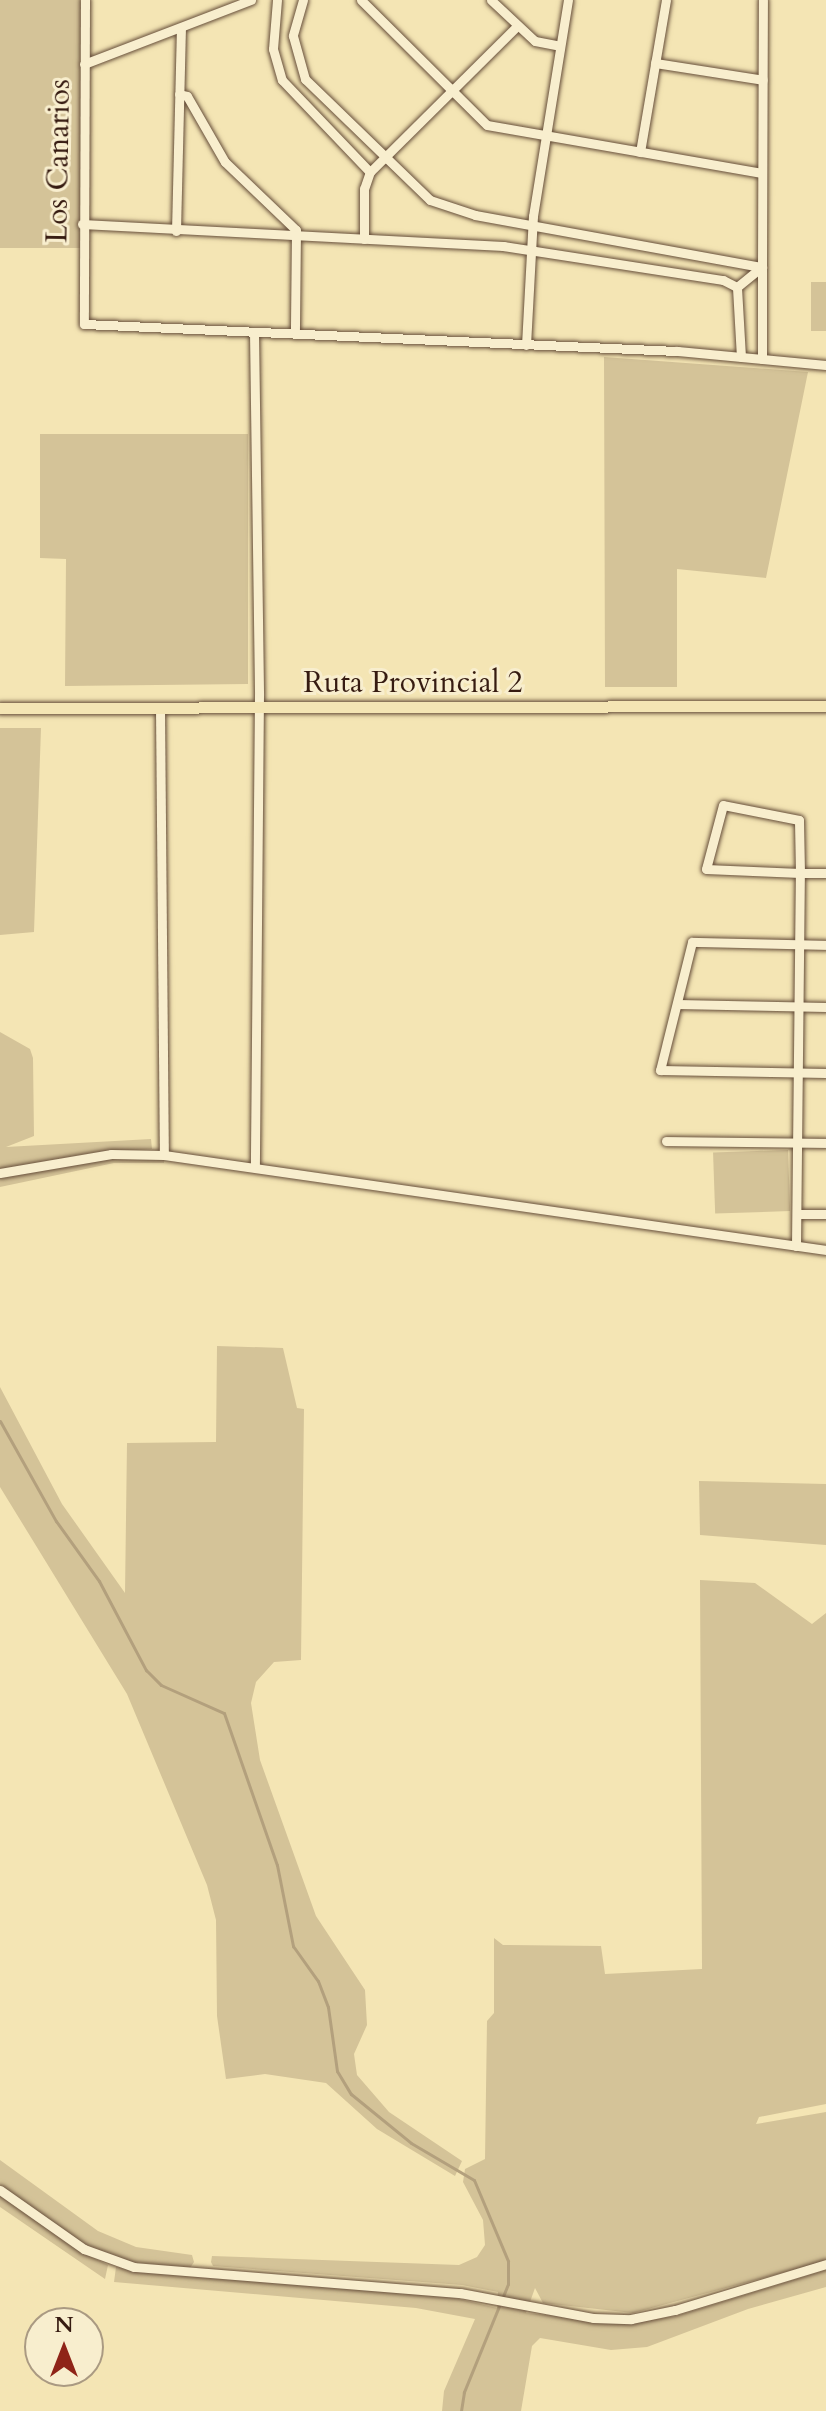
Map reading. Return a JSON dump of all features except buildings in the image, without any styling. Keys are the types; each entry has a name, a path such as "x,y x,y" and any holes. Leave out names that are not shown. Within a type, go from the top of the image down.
{"main road":[{"name":"Ruta Provincial 2","path":"0,708 826,706"}],"street":[{"name":"Los Canarios","path":"85,0 82,322 254,332"},
{"path":"84,64 251,0"},
{"path":"277,0 273,49 282,80 370,172"},
{"path":"303,0 293,36 300,71 384,159 440,205 532,226 762,267"},
{"path":"361,0 450,92 487,125 762,173"},
{"path":"491,0 535,41 560,46"},
{"path":"526,345 532,226 568,0"},
{"path":"640,152 666,0"},
{"path":"762,359 763,0"},
{"path":"364,239 364,189 370,172 517,26"},
{"path":"176,231 181,28"},
{"path":"655,63 763,80"},
{"path":"179,94 187,96 225,162 298,236 295,334"},
{"path":"82,224 531,249 723,280 737,287"},
{"path":"737,287 762,267"},
{"path":"737,287 741,357"},
{"path":"255,1166 259,708 254,332 741,357 826,365"},
{"path":"160,708 164,1155"},
{"path":"796,1246 800,873 799,820 723,805 706,869 800,873 826,873"},
{"path":"826,945 692,942 660,1070 826,1073"},
{"path":"677,1004 826,1007"},
{"path":"666,1141 826,1143"},
{"path":"0,1173 111,1154 164,1155 826,1250"},
{"path":"797,1214 826,1214"},
{"path":"0,2190 84,2249 116,2263 497,2298 593,2318 631,2319 826,2264"}],"shaded area":[{"path":"0,0 80,0 80,248 0,248"},
{"path":"811,282 826,282 826,331 811,331"},
{"path":"604,357 808,372 766,578 677,569 677,687 605,687"},
{"path":"40,434 248,434 248,684 65,686 66,559 40,558"},
{"path":"0,728 41,728 34,932 0,935"},
{"path":"0,1032 30,1049 33,1058 34,1136 6,1147 151,1139 152,1149 97,1152 0,1169"},
{"path":"788,1150 790,1211 715,1214 713,1153"},
{"path":"103,1158 164,1158 164,1163 114,1163 0,1187 0,1176"},
{"path":"217,1346 283,1348 297,1408 304,1409 301,1660 274,1662 256,1682 251,1703 260,1760 316,1916 365,1990 367,2025 354,2054 357,2075 389,2112 462,2161 455,2176 377,2129 326,2083 265,2074 226,2079 217,2016 216,1920 207,1885 127,1694 0,1487 0,1387 62,1504 125,1593 127,1443 216,1442"},
{"path":"699,1481 826,1484 826,1545 700,1535"},
{"path":"700,1580 755,1583 812,1624 826,1613 826,2104 759,2117 756,2124 826,2112 826,2261 633,2313 543,2303 535,2288 526,2313 632,2323 676,2316 826,2270 826,2287 748,2309 647,2347 611,2350 540,2338 532,2346 521,2411 442,2411 444,2391 475,2319 416,2308 114,2282 116,2267 446,2296 497,2308 498,2292 462,2285 213,2266 212,2256 459,2265 477,2257 485,2245 483,2220 463,2182 465,2169 485,2159 487,2021 494,2013 494,1938 503,1945 601,1946 605,1974 702,1969"},
{"path":"0,2160 98,2231 136,2247 192,2255 194,2262 190,2268 123,2261 82,2243 0,2185"},
{"path":"0,2194 78,2250 108,2265 105,2279 0,2207"}],"waterway":[{"path":"0,1421 56,1521 99,1581 146,1670 161,1685 224,1713 277,1865 293,1946 318,1981 328,2007 337,2071 351,2094 411,2143 474,2180 508,2261 508,2284 464,2392 461,2411"}]}
